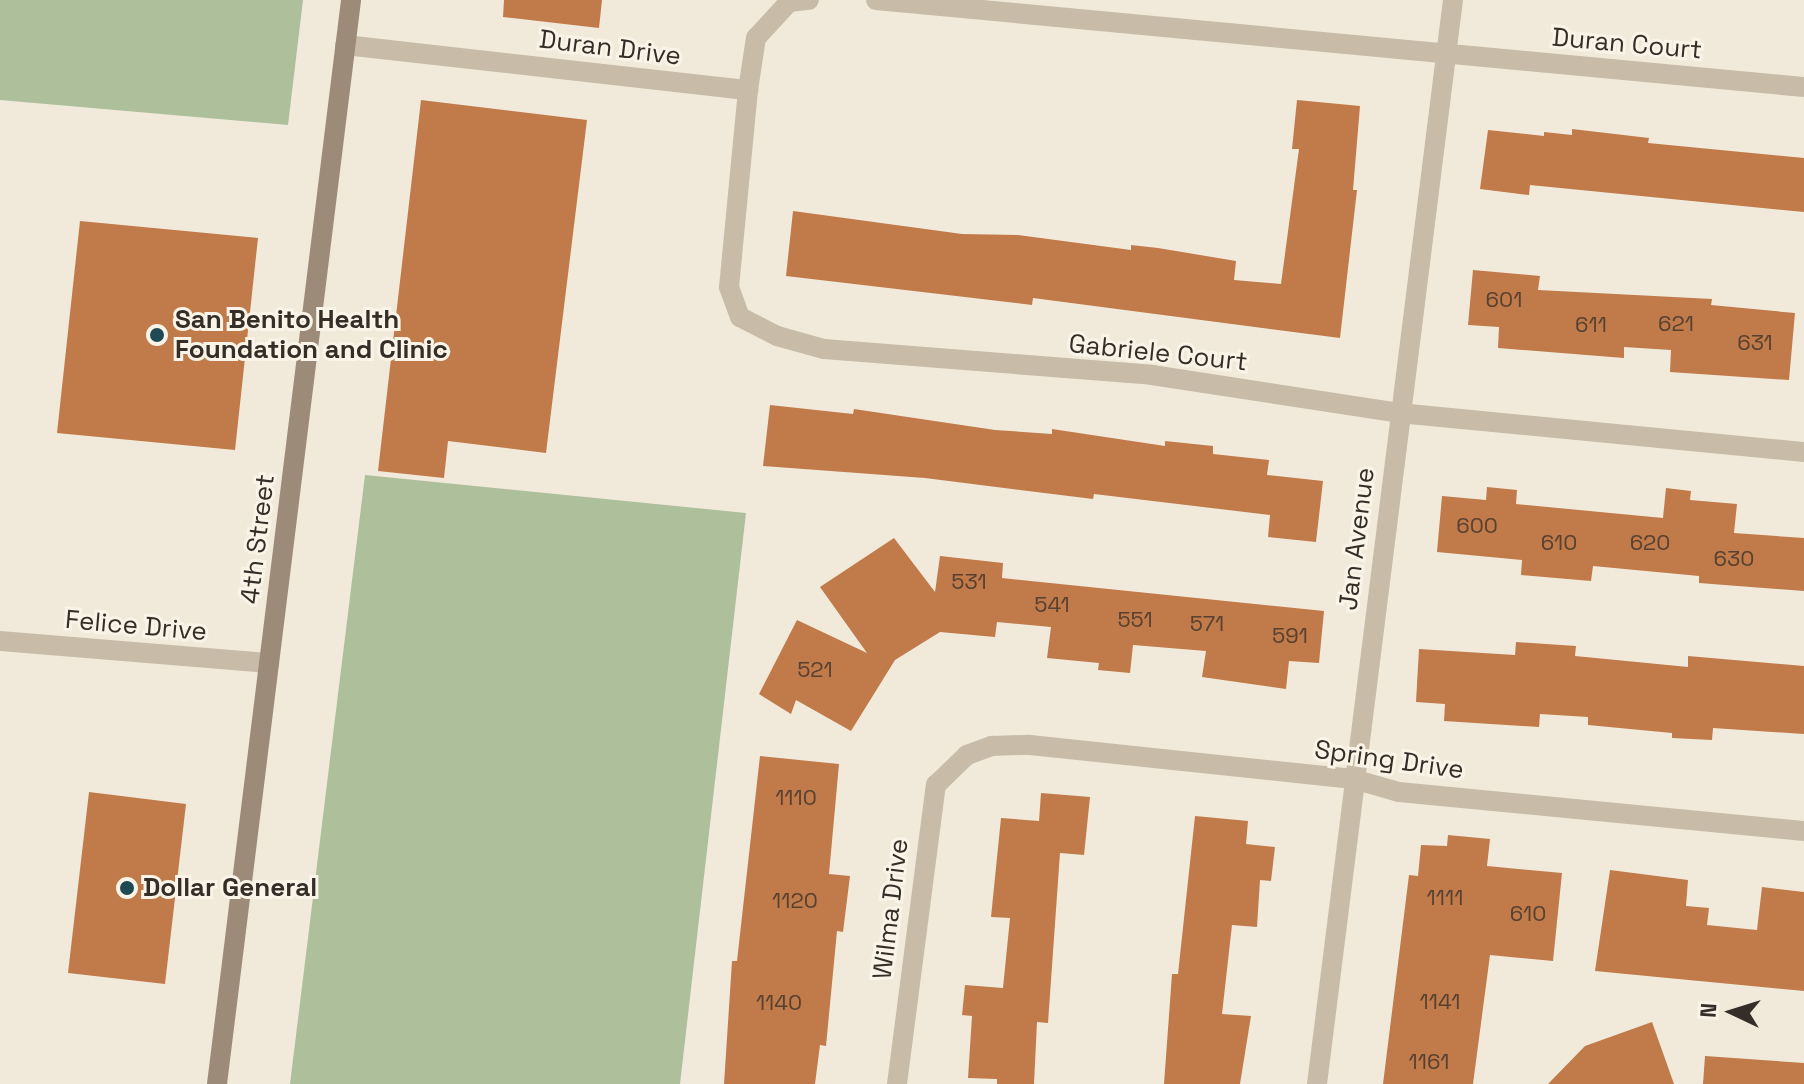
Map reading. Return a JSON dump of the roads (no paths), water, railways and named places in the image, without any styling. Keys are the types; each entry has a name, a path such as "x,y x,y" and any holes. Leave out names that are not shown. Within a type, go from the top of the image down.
{"main road":[{"name":"4th Street","path":"217,1084 351,0"}],"street":[{"path":"748,90 756,38 789,2 809,0"},
{"path":"876,0 1445,54"},
{"name":"Jan Avenue","path":"1317,1084 1453,0"},
{"name":"Duran Drive","path":"345,45 748,90"},
{"name":"Duran Court","path":"1445,54 1804,87"},
{"name":"Gabriele Court","path":"748,90 729,287 740,317 777,336 824,349 1152,375 1399,413 1804,452"},
{"name":"Felice Drive","path":"0,641 269,663"},
{"name":"Spring Drive","path":"967,755 992,746 1030,745 1353,779 1399,792 1804,831"},
{"name":"Wilma Drive","path":"897,1084 929,814 936,785 967,755"}],"place":[{"name":"San Benito Health Foundation and Clinic","path":"157,335"},
{"name":"Dollar General","path":"127,888"}]}
